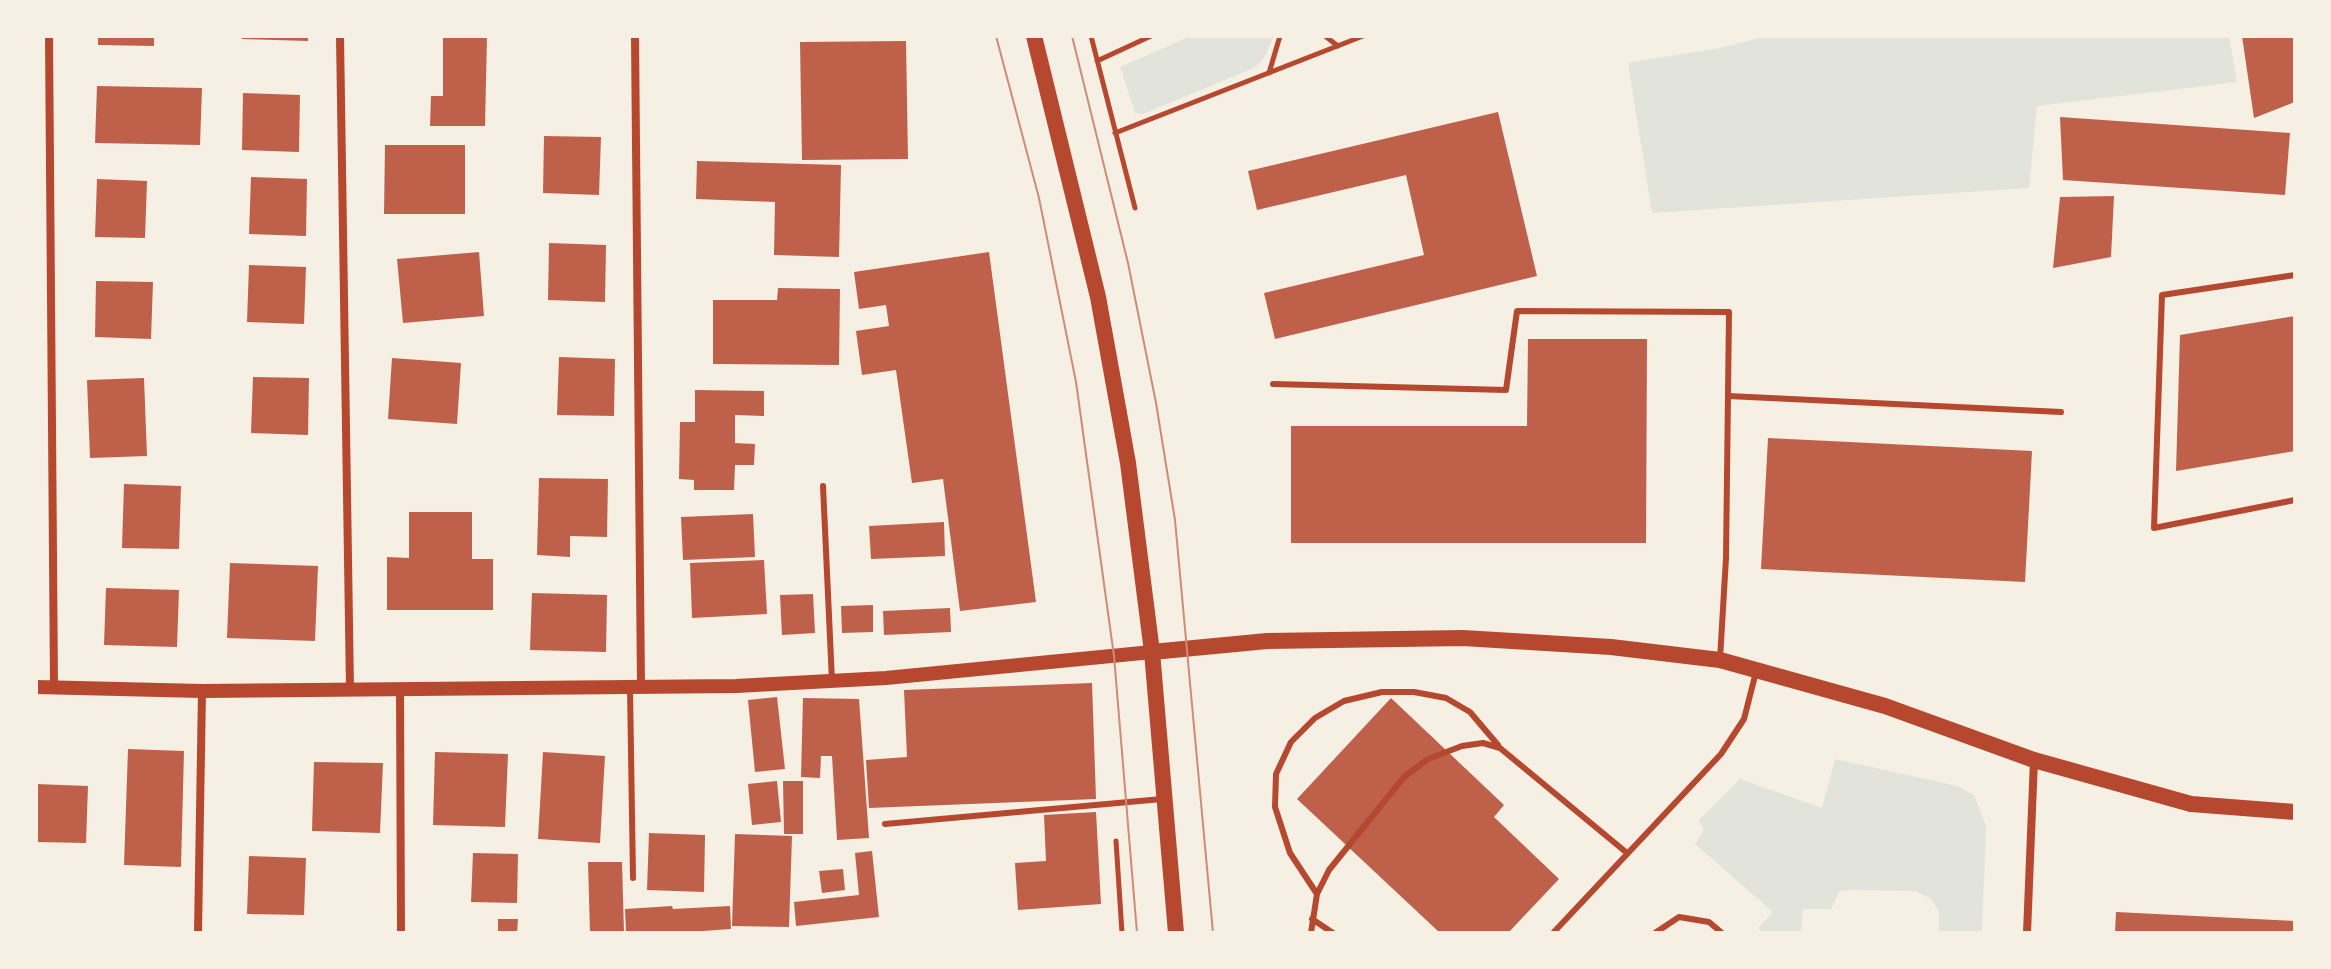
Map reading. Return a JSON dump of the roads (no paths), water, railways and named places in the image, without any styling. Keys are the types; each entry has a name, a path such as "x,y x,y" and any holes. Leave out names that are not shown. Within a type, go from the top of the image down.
{"main road":[{"path":"1034,36 1081,219 1113,375 1138,533 1152,652 1176,933"},
{"path":"1152,652 1267,641 1449,638 1611,647 1720,660 1885,706 2034,760 2191,804 2295,812"}],"street":[{"path":"49,36 54,687"},
{"path":"340,36 350,689"},
{"path":"635,36 636,688"},
{"path":"36,687 202,691 636,688 832,681 1152,652"},
{"path":"400,689 401,933"},
{"path":"198,933 202,691"},
{"path":"2027,933 2034,760"}],"lane":[{"path":"2295,275 2162,295 2154,528 2295,500"},
{"path":"1273,384 1506,390 1517,311 1729,312 1726,558 1720,660"},
{"path":"1728,396 2061,412"},
{"path":"823,486 832,681"},
{"path":"1553,933 1733,738 1744,719 1757,669"},
{"path":"633,878 636,688"},
{"path":"1317,894 1290,853 1275,807 1276,774 1291,742 1315,718 1344,701 1382,692 1414,692 1446,698 1470,712 1500,748 1627,853"},
{"path":"1311,933 1317,894 1329,870 1404,777 1428,759 1462,746 1483,743 1500,748"},
{"path":"885,824 1166,798"},
{"path":"1655,933 1679,917 1709,922 1722,933"},
{"path":"1312,919 1333,933"}],"tram line":[{"path":"996,36 1039,198 1076,382 1114,656 1137,933"},
{"path":"1072,36 1128,263 1175,520 1213,933"}]}
